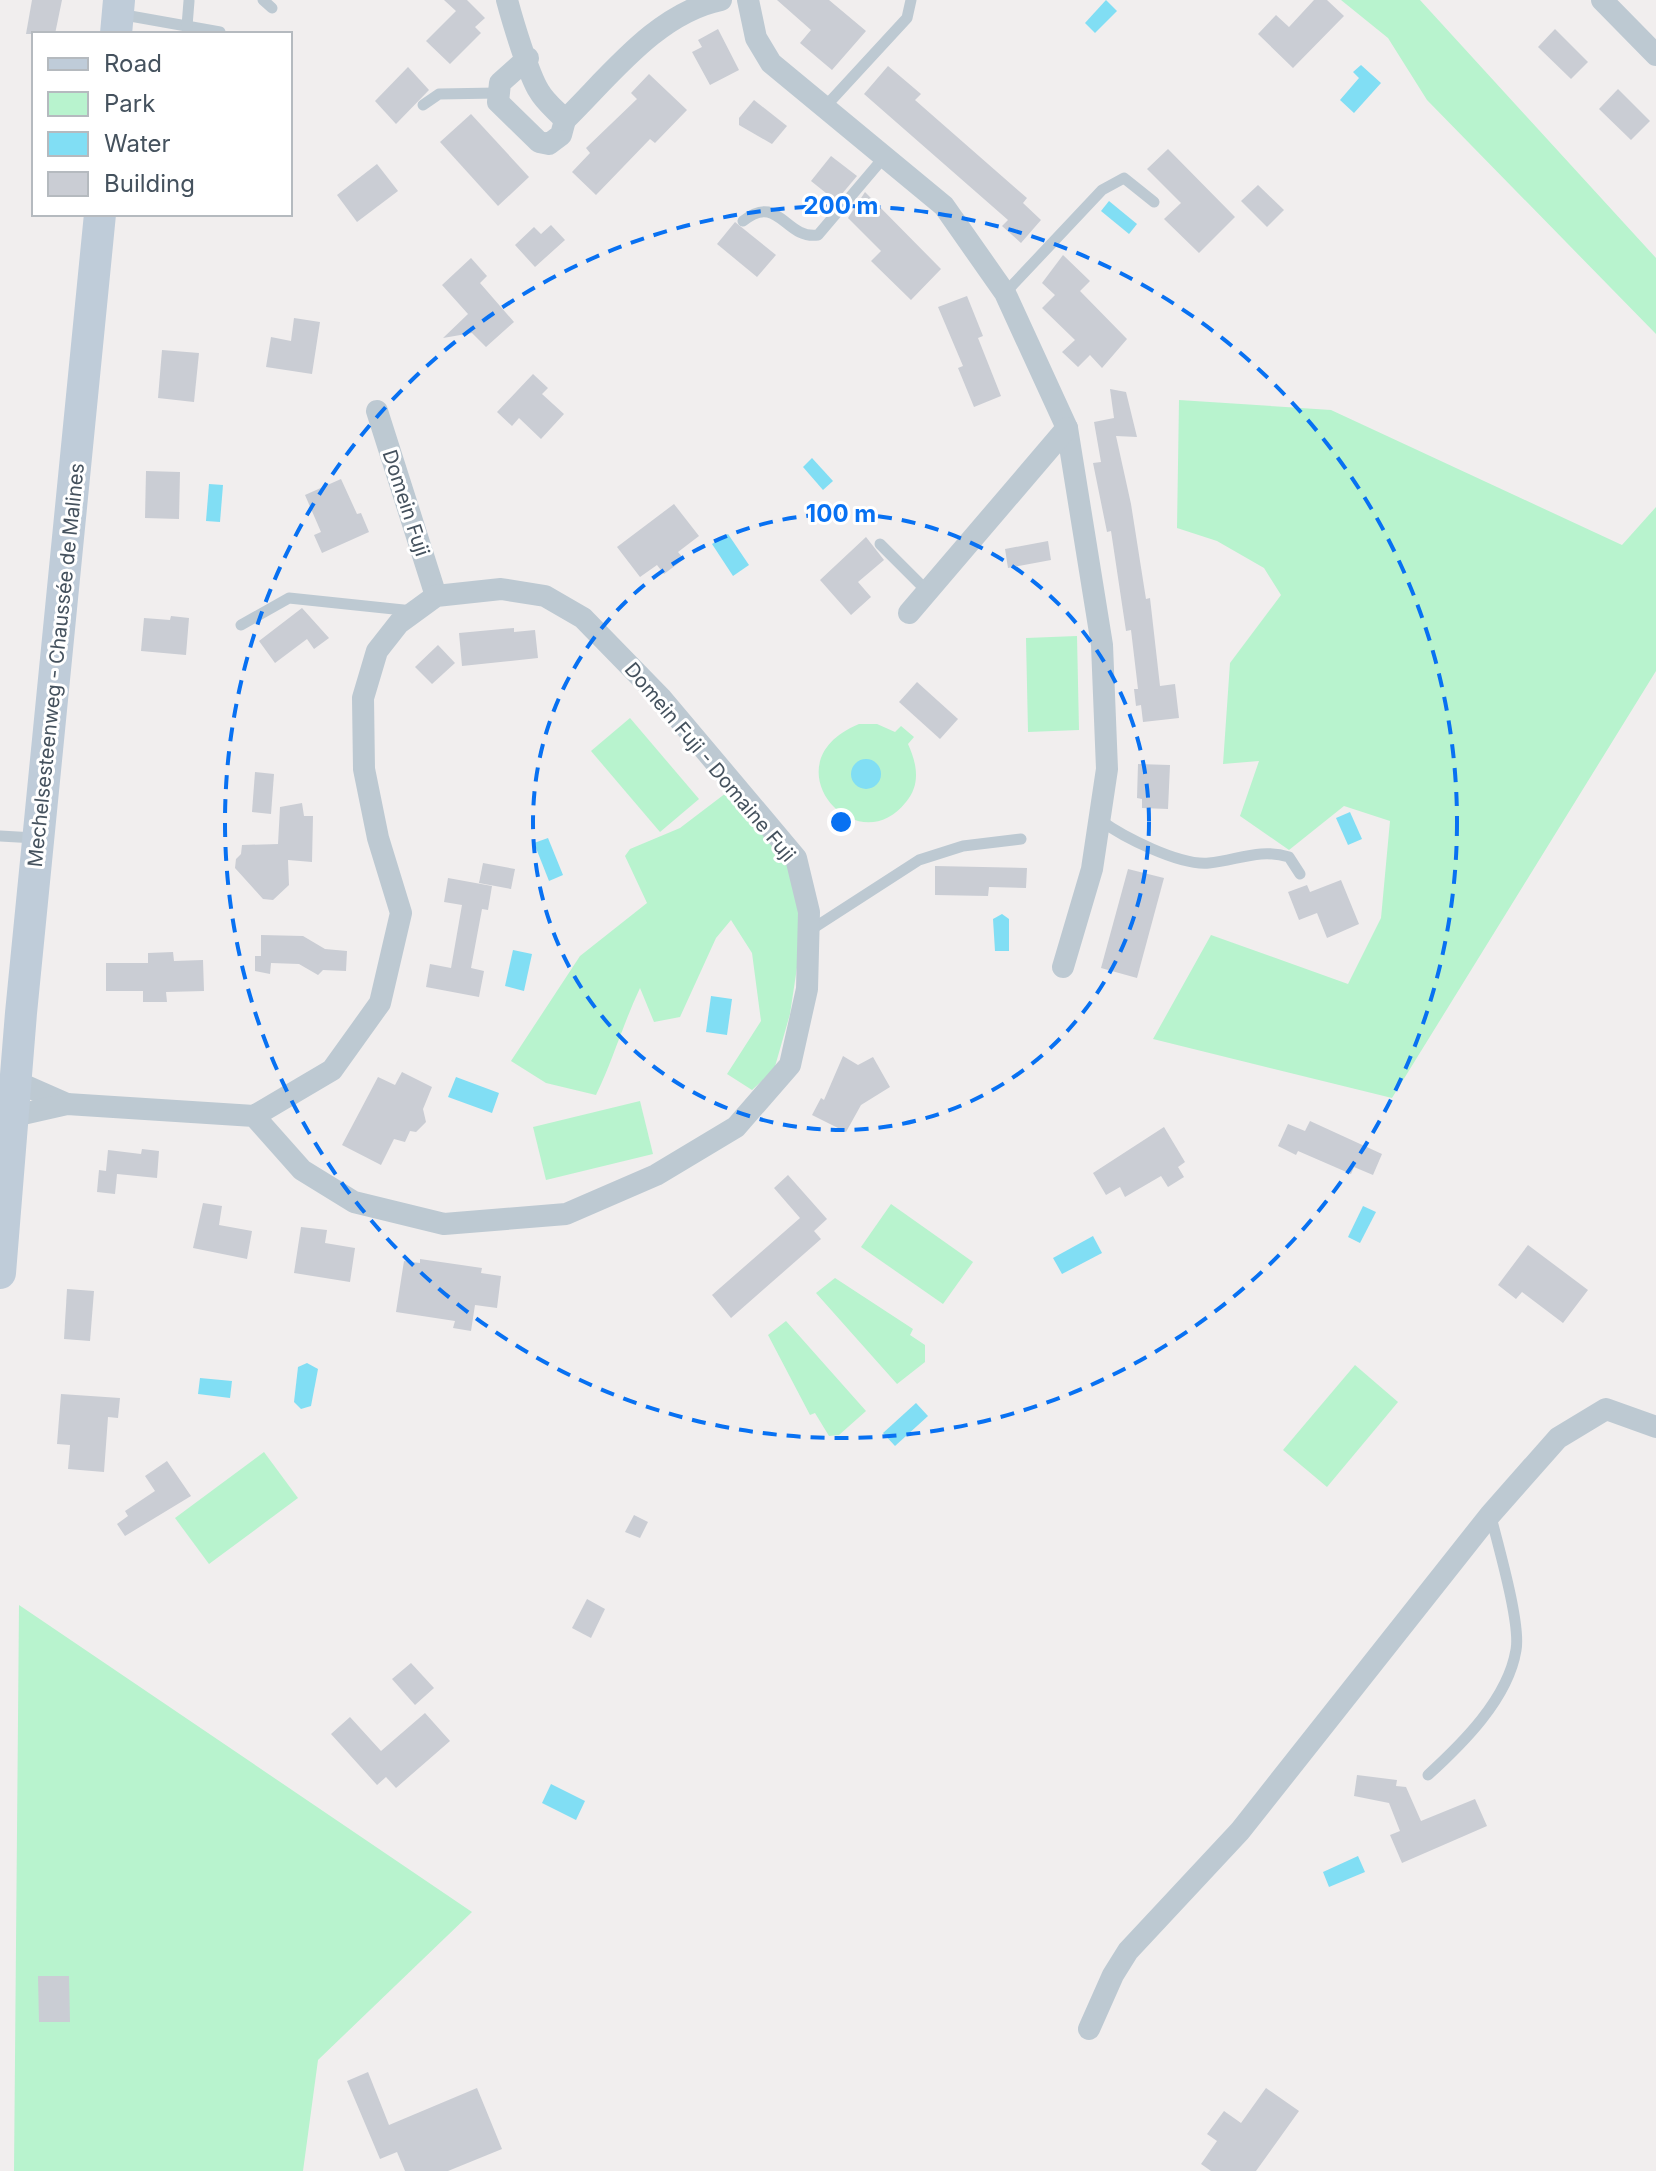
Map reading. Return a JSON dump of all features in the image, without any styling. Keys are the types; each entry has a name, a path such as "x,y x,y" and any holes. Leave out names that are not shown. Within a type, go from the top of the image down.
{"main road":[{"name":"Mechelsesteenweg - Chaussée de Malines","path":"1,1254 100,216"}],"street":[{"path":"507,0 538,91 565,120"},
{"path":"528,58 500,83 498,102 539,142 549,144 556,140 565,120 654,32 699,5 721,0"},
{"path":"748,0 762,52 824,108 951,213 1005,293 1067,428 1102,645 1107,769 1092,869 1063,967"},
{"path":"1602,0 1656,55"},
{"name":"Domein Fuji","path":"377,411 436,596"},
{"path":"909,613 1067,428"},
{"name":"Domein Fuji - Domaine Fuji","path":"254,1116 302,1170 354,1202 444,1224 566,1214 656,1175 736,1127 790,1065 807,989 809,931 809,912 796,858 662,699 583,618 545,596 501,589 436,596"},
{"path":"14,1116 67,1104 254,1116 332,1070 380,1003 401,913 378,838 364,769 363,698 377,651 399,623 436,596"},
{"path":"17,1082 67,1104"},
{"path":"1089,2029 1113,1975 1128,1951 1240,1831 1490,1515 1558,1438 1606,1409 1656,1427"}],"lane":[{"path":"907,18 911,0"},
{"path":"824,108 923,0"},
{"path":"187,26 189,1"},
{"path":"118,16 220,32"},
{"path":"423,105 439,94 497,93"},
{"path":"743,221 759,210 768,211 805,235 818,235 885,156"},
{"path":"1005,293 1102,190 1117,180 1124,178 1154,202"},
{"path":"880,544 927,591"},
{"path":"241,625 289,598 416,611"},
{"path":"1100,820 1153,848 1195,863 1275,853 1289,857 1300,874"},
{"path":"0,836 39,839"},
{"path":"809,931 919,860 963,846 1021,839"},
{"path":"1428,1775 1463,1743 1501,1689 1517,1649 1505,1574 1490,1515"}],"green space":[{"path":"1341,0 1420,0 1656,258 1656,334 1427,100 1388,38"},
{"path":"1179,400 1331,410 1622,545 1656,507 1656,671 1392,1098 1153,1039 1211,935 1348,984 1381,918 1390,821 1344,806 1289,850 1240,816 1259,761 1223,764 1230,663 1281,595 1264,568 1217,541 1177,528"},
{"path":"1077,636 1079,730 1028,732 1026,638"},
{"path":"630,718 699,799 660,832 591,751"},
{"path":"859,724 877,724 895,732 901,726 914,737 908,744 914,759 914,788 906,802 886,819 864,822 845,815 829,801 820,782 820,761 832,741"},
{"path":"726,793 790,862 804,921 790,1014 774,1070 752,1090 727,1074 761,1021 752,953 731,920 716,938 680,1017 654,1022 640,988 596,1095 546,1083 511,1061 580,956 647,903 625,856 630,849 680,828"},
{"path":"640,1101 653,1154 546,1180 533,1127"},
{"path":"891,1204 973,1262 943,1304 861,1247"},
{"path":"835,1278 913,1329 910,1335 925,1345 925,1362 897,1384 816,1293"},
{"path":"786,1321 866,1411 839,1435 829,1436 815,1413 810,1415 768,1335"},
{"path":"1355,1365 1398,1402 1327,1487 1283,1450"},
{"path":"264,1452 298,1498 209,1564 175,1518"},
{"path":"19,1605 472,1912 318,2060 303,2171 14,2171"}],"water":[{"path":"1106,0 1117,11 1095,33 1085,23"},
{"path":"1361,65 1381,83 1354,113 1340,100 1359,78 1353,72"},
{"path":"1109,201 1137,224 1129,234 1101,211"},
{"path":"812,458 833,481 823,490 803,467"},
{"path":"209,484 223,485 220,522 206,521"},
{"path":"728,534 749,565 733,576 712,544"},
{"path":"866,759 876,764 881,774 876,784 866,789 856,784 851,774 856,764"},
{"path":"1350,812 1362,839 1348,845 1336,818"},
{"path":"548,838 563,875 549,881 534,843"},
{"path":"1002,914 1009,919 1009,951 995,951 993,919"},
{"path":"513,950 532,954 524,991 505,986"},
{"path":"711,996 732,999 727,1035 706,1032"},
{"path":"456,1077 499,1093 492,1113 448,1097"},
{"path":"1363,1206 1376,1212 1360,1243 1348,1237"},
{"path":"1093,1236 1102,1253 1062,1274 1053,1258"},
{"path":"307,1363 318,1369 311,1406 301,1409 294,1402 298,1367"},
{"path":"200,1378 232,1381 230,1398 198,1394"},
{"path":"916,1403 928,1416 895,1446 883,1433"},
{"path":"551,1784 585,1801 576,1820 542,1803"},
{"path":"1358,1856 1365,1872 1329,1887 1323,1872"}],"building":[{"path":"32,0 62,0 55,32 26,34"},
{"path":"444,0 467,0 485,18 475,27 481,33 450,64 426,41 456,11"},
{"path":"777,0 829,0 866,31 832,70 800,43 811,30"},
{"path":"1314,0 1327,0 1344,16 1293,68 1258,34 1276,15 1289,27"},
{"path":"718,29 739,70 710,85 692,52 702,47 698,40"},
{"path":"1555,29 1588,62 1571,79 1538,47"},
{"path":"888,66 921,94 915,100 1027,198 1023,203 1041,220 1021,243 1002,226 1008,220 864,94"},
{"path":"408,67 429,90 396,124 375,101"},
{"path":"649,74 687,110 655,143 650,139 596,195 572,172 590,153 586,148 637,99 631,93"},
{"path":"1618,89 1650,121 1631,140 1599,109"},
{"path":"754,100 787,126 772,144 739,125 739,118"},
{"path":"471,114 529,177 498,206 440,142"},
{"path":"1168,149 1235,217 1199,253 1164,219 1181,203 1147,169"},
{"path":"831,156 857,176 836,201 811,181"},
{"path":"377,164 398,191 357,222 337,195"},
{"path":"1258,185 1284,210 1267,227 1241,201"},
{"path":"865,192 941,269 911,300 871,261 881,251 848,218"},
{"path":"735,222 776,255 757,277 717,244"},
{"path":"551,225 565,240 535,267 515,245 534,227 541,234"},
{"path":"1063,255 1090,281 1080,291 1127,339 1102,368 1090,355 1078,367 1062,352 1075,340 1042,308 1055,295 1042,283"},
{"path":"471,258 487,276 480,283 514,322 486,347 472,333 443,338 468,314 442,285"},
{"path":"967,296 983,336 978,338 1001,396 974,407 958,368 963,366 938,307"},
{"path":"294,318 320,322 312,374 266,367 271,337 291,341"},
{"path":"162,350 199,353 194,402 158,398"},
{"path":"533,374 548,388 542,394 564,414 541,439 519,418 512,426 497,412"},
{"path":"1110,389 1126,392 1137,437 1116,436 1131,504 1146,599 1150,598 1160,686 1175,684 1179,718 1143,722 1141,705 1136,706 1134,689 1138,689 1131,630 1126,631 1111,531 1107,532 1093,463 1101,462 1094,422 1114,418"},
{"path":"146,471 180,472 179,519 145,518"},
{"path":"341,479 369,532 322,553 314,535 321,532 305,495"},
{"path":"674,504 699,536 678,552 684,559 664,574 657,565 640,577 617,547"},
{"path":"866,537 884,560 858,582 871,597 851,615 820,580"},
{"path":"1048,541 1051,560 1008,568 1005,549"},
{"path":"302,608 329,638 314,649 307,639 275,663 259,641"},
{"path":"171,616 189,618 186,655 141,651 144,618 170,620"},
{"path":"514,628 514,632 535,630 538,658 462,666 459,633"},
{"path":"438,645 455,663 432,684 415,667"},
{"path":"917,682 958,719 940,739 899,702"},
{"path":"1138,764 1170,765 1168,809 1142,808 1142,799 1137,798"},
{"path":"255,772 274,774 271,814 252,812"},
{"path":"302,803 304,816 313,816 312,862 288,860 289,885 273,900 263,899 235,868 236,859 241,854 242,845 278,844 280,807"},
{"path":"483,863 515,869 511,889 479,883"},
{"path":"935,866 1027,868 1026,888 989,887 988,896 935,895"},
{"path":"1128,869 1164,878 1137,978 1101,968"},
{"path":"448,878 492,886 488,910 482,909 471,968 484,971 479,997 426,987 430,964 451,968 462,905 444,902"},
{"path":"1341,880 1359,924 1327,938 1317,913 1299,920 1288,892 1307,885 1310,892"},
{"path":"261,935 303,936 325,949 347,951 346,971 323,970 318,975 299,964 271,963 270,974 255,971 255,956 261,956"},
{"path":"173,952 174,961 203,960 204,991 166,992 167,1002 143,1002 143,991 106,991 106,963 148,963 148,953"},
{"path":"843,1056 858,1065 873,1057 890,1087 861,1105 846,1132 812,1115 821,1098 824,1100"},
{"path":"402,1072 432,1087 423,1109 426,1122 416,1132 410,1131 405,1142 394,1139 381,1165 342,1145 378,1077 395,1085"},
{"path":"1310,1121 1382,1154 1373,1175 1354,1167 1351,1174 1298,1151 1296,1155 1278,1146 1288,1124 1305,1131"},
{"path":"1164,1127 1185,1162 1178,1167 1184,1177 1168,1187 1161,1176 1125,1197 1120,1187 1106,1195 1093,1173"},
{"path":"142,1149 159,1151 157,1178 117,1174 115,1194 97,1192 99,1170 106,1171 108,1150 141,1154"},
{"path":"788,1175 827,1219 814,1231 821,1239 731,1318 712,1295 800,1218 774,1188"},
{"path":"203,1203 222,1206 219,1225 252,1231 247,1259 193,1248"},
{"path":"301,1227 327,1230 325,1243 355,1248 350,1282 294,1273"},
{"path":"1528,1245 1588,1290 1563,1323 1522,1292 1516,1299 1498,1285"},
{"path":"420,1259 482,1268 481,1273 501,1276 497,1308 475,1305 471,1331 453,1328 455,1321 396,1312 404,1261 420,1263"},
{"path":"67,1289 94,1291 90,1341 64,1339"},
{"path":"61,1394 120,1398 118,1418 108,1417 104,1472 68,1469 70,1445 57,1444"},
{"path":"167,1461 191,1496 125,1536 117,1524 128,1516 125,1511 155,1491 145,1476"},
{"path":"634,1515 648,1522 640,1538 625,1532"},
{"path":"587,1599 605,1609 591,1638 572,1628"},
{"path":"411,1663 434,1688 415,1705 392,1679"},
{"path":"425,1713 450,1741 396,1788 386,1777 377,1785 331,1734 350,1717 381,1751"},
{"path":"1357,1775 1397,1780 1396,1786 1406,1787 1421,1821 1475,1799 1487,1826 1402,1863 1390,1835 1400,1831 1389,1803 1354,1796"},
{"path":"38,1976 69,1976 70,2022 39,2022"},
{"path":"368,2072 389,2125 477,2088 502,2149 448,2171 405,2171 397,2152 380,2159 347,2081"},
{"path":"1266,2088 1299,2111 1256,2171 1211,2171 1201,2164 1217,2141 1207,2134 1224,2111 1241,2123"}]}
